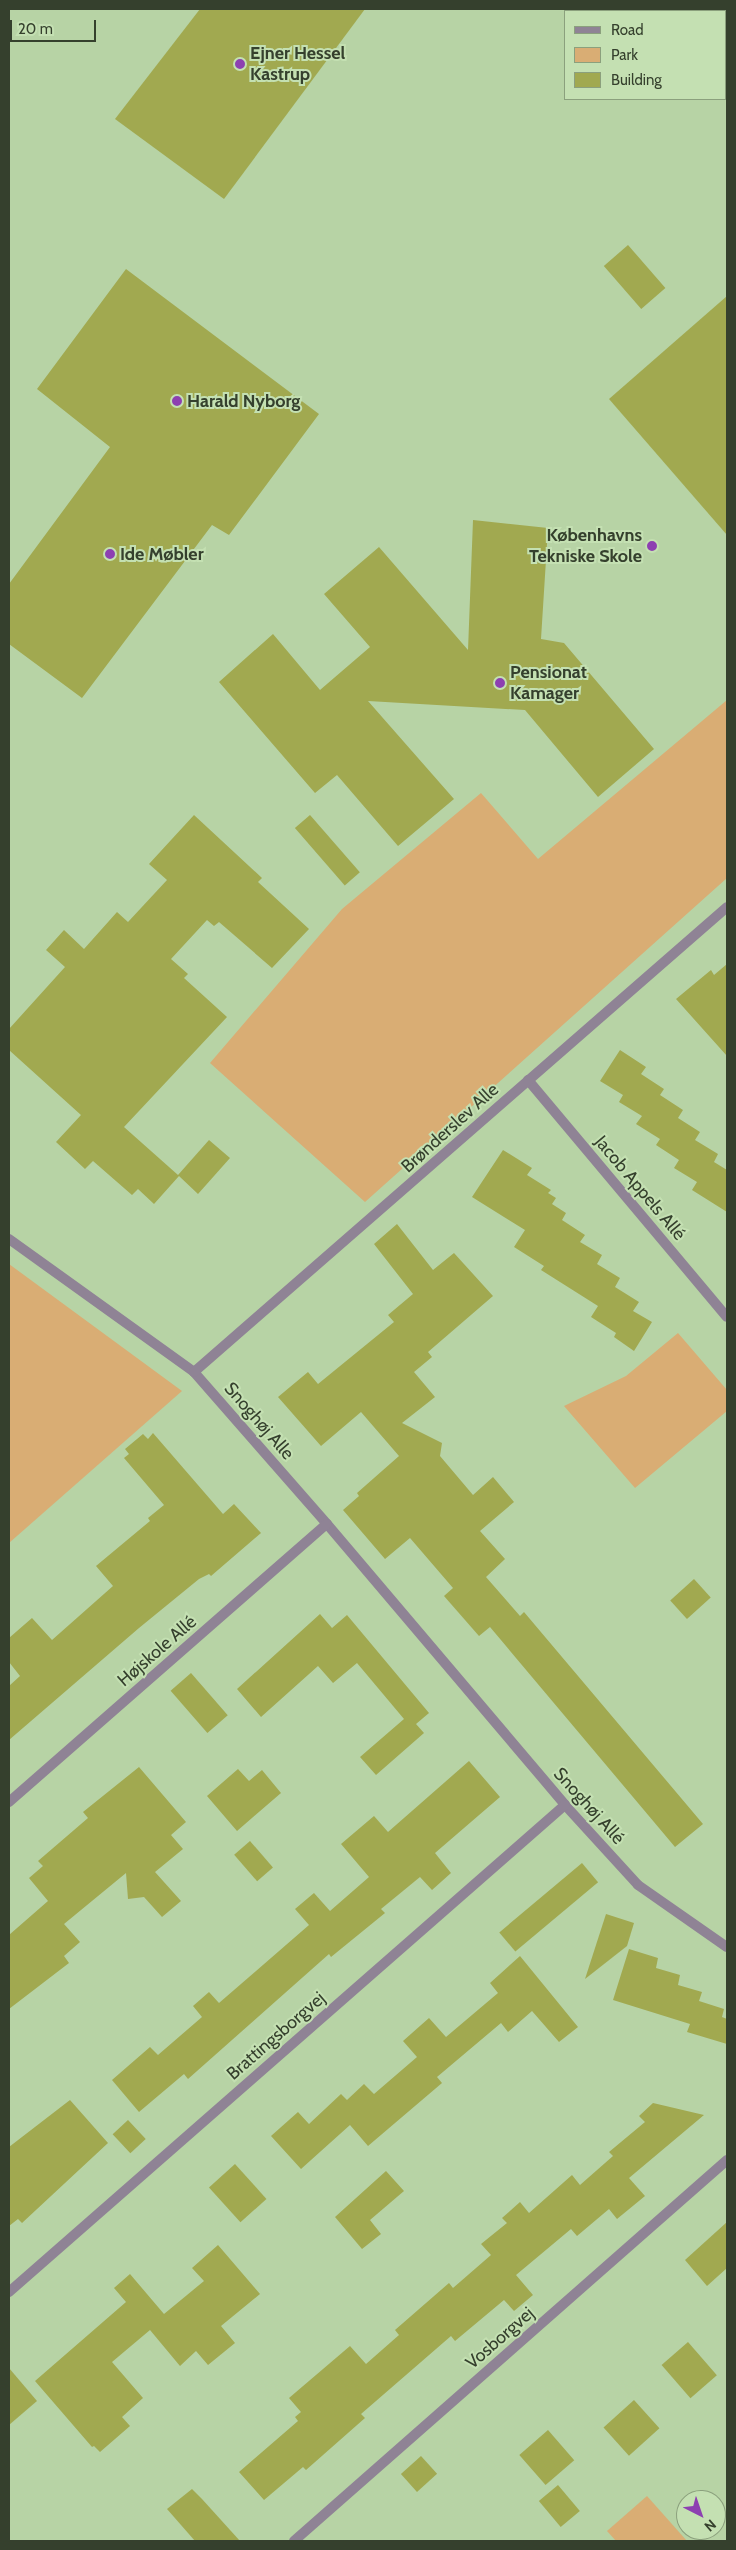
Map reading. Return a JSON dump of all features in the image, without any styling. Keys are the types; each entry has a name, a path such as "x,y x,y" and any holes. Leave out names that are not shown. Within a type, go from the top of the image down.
{"street":[{"name":"Brønderslev Alle","path":"194,1372 727,907"},
{"name":"Jacob Appels Allé","path":"528,1080 727,1317"},
{"name":"Snoghøj Alle","path":"9,1239 194,1372 448,1665"},
{"name":"Højskole Allé","path":"9,1802 327,1524"},
{"name":"Snoghøj Allé","path":"448,1665 565,1805 638,1885 727,1947"},
{"name":"Brattingsborgvej","path":"9,2292 565,1805"},
{"name":"Vosborgvej","path":"294,2541 727,2160"}],"green space":[{"path":"727,700 727,878 365,1202 210,1063 342,909 481,793 538,859"},
{"path":"9,1264 182,1391 9,1543"},
{"path":"678,1333 727,1390 727,1411 635,1488 564,1406 626,1376"},
{"path":"647,2496 676,2529 676,2540 687,2541 616,2541 607,2531"}],"building":[{"name":"Ejner Hessel Kastrup","path":"200,9 365,9 224,199 115,119"},
{"path":"628,245 665,288 641,309 604,266"},
{"path":"126,269 319,414 229,535 212,525 82,698 9,644 9,584 110,447 37,389"},
{"path":"727,296 727,535 609,399"},
{"name":"Pensionat Kamager","path":"473,520 548,528 541,639 564,643 654,749 598,797 525,710 368,701 454,799 398,846 337,775 315,793 219,682 273,634 320,690 370,647 324,594 379,547 468,650"},
{"path":"194,815 262,878 258,882 309,929 272,968 219,922 214,926 207,920 171,959 188,974 184,978 227,1017 124,1127 178,1175 209,1140 230,1158 198,1194 179,1176 154,1204 138,1189 132,1195 93,1161 85,1169 56,1142 81,1115 9,1050 9,1029 65,967 46,950 64,930 84,949 117,912 128,922 167,880 149,864"},
{"path":"310,815 360,872 345,885 295,828"},
{"path":"727,964 727,1056 676,999 711,970 714,975"},
{"path":"620,1050 646,1067 641,1074 664,1089 660,1095 683,1110 678,1118 700,1132 695,1140 718,1154 714,1162 727,1170 727,1212 692,1190 697,1182 674,1168 679,1160 656,1145 660,1139 636,1124 642,1116 619,1102 623,1095 600,1081"},
{"path":"503,1150 532,1168 527,1175 551,1190 548,1193 556,1198 552,1204 566,1213 562,1220 585,1235 580,1242 602,1255 597,1264 620,1278 615,1287 639,1302 633,1311 652,1322 634,1351 614,1337 616,1333 591,1317 598,1306 541,1270 544,1266 514,1247 525,1230 472,1197"},
{"path":"397,1224 433,1270 454,1253 493,1296 428,1352 432,1357 414,1372 435,1397 402,1423 442,1443 440,1456 473,1495 493,1477 514,1502 480,1531 505,1559 486,1577 520,1616 524,1612 703,1824 675,1847 490,1627 479,1636 444,1596 453,1588 410,1538 385,1559 343,1510 359,1496 357,1493 399,1456 361,1412 321,1446 278,1397 308,1372 318,1384 394,1322 388,1315 413,1294 374,1244"},
{"path":"153,1433 223,1514 234,1504 261,1533 211,1576 209,1574 199,1579 139,1628 9,1740 9,1686 20,1676 9,1662 9,1638 32,1618 52,1640 113,1586 96,1566 150,1521 148,1518 164,1505 124,1458 129,1454 125,1449 143,1434 148,1439"},
{"path":"694,1579 711,1598 687,1619 670,1600"},
{"path":"320,1614 332,1628 347,1615 429,1713 416,1724 424,1733 376,1775 360,1757 404,1719 357,1663 333,1683 318,1666 261,1717 237,1689"},
{"path":"191,1673 228,1715 207,1733 171,1691"},
{"path":"469,1761 500,1797 435,1853 451,1873 432,1890 420,1877 381,1909 385,1913 331,1957 329,1954 188,2079 184,2074 139,2112 112,2080 150,2047 158,2055 202,2017 193,2006 209,1992 219,2003 309,1925 295,1909 314,1893 330,1911 369,1877 341,1844 374,1816 388,1832"},
{"path":"139,1767 186,1822 171,1835 183,1849 155,1872 181,1901 162,1917 144,1897 128,1899 126,1873 64,1924 80,1942 64,1956 69,1963 9,2009 9,1935 48,1901 29,1878 43,1866 38,1861 88,1818 83,1812"},
{"path":"238,1769 249,1781 262,1770 281,1793 237,1831 207,1796"},
{"path":"250,1841 273,1867 257,1881 234,1855"},
{"path":"582,1863 598,1882 515,1952 499,1932"},
{"path":"606,1914 634,1923 627,1946 585,1979"},
{"path":"629,1949 658,1958 656,1968 680,1975 678,1985 702,1992 699,2001 724,2009 722,2017 727,2019 727,2044 687,2032 690,2024 613,2000"},
{"path":"520,1956 578,2027 559,2042 532,2011 508,2032 501,2023 437,2077 442,2083 368,2146 350,2125 301,2169 271,2136 298,2112 309,2124 341,2094 347,2100 364,2084 374,2094 417,2057 403,2041 429,2018 446,2037 498,1993 490,1983"},
{"path":"70,2100 108,2143 22,2223 18,2219 9,2226 9,2147"},
{"path":"653,2103 704,2115 629,2178 645,2196 617,2219 609,2209 577,2236 571,2229 516,2275 533,2295 514,2311 504,2300 455,2341 451,2336 361,2414 365,2418 306,2470 303,2467 264,2500 239,2472 298,2421 295,2417 301,2412 289,2398 350,2346 366,2364 399,2335 395,2330 449,2283 453,2288 491,2255 481,2244 507,2223 502,2218 520,2202 529,2213 572,2175 580,2185 613,2156 609,2152 645,2122 639,2116"},
{"path":"128,2120 146,2139 130,2153 113,2134"},
{"path":"235,2164 266,2199 240,2222 209,2187"},
{"path":"386,2171 404,2191 370,2220 381,2234 362,2249 335,2217"},
{"path":"727,2222 727,2268 707,2286 685,2260"},
{"path":"218,2245 260,2294 221,2326 235,2343 208,2365 196,2351 180,2366 150,2330 112,2362 143,2398 122,2417 130,2426 100,2452 94,2446 92,2447 35,2381 126,2302 114,2288 130,2274 164,2314 204,2281 192,2268"},
{"path":"688,2342 717,2375 690,2398 662,2365"},
{"path":"9,2368 37,2401 9,2425"},
{"path":"634,2400 659,2428 629,2456 604,2427"},
{"path":"548,2430 574,2460 546,2485 519,2455"},
{"path":"421,2456 437,2474 417,2492 401,2474"},
{"path":"558,2485 580,2511 561,2527 539,2501"},
{"path":"192,2489 240,2541 195,2541 167,2509"}],"place":[{"name":"Ejner Hessel Kastrup","path":"240,64"},
{"name":"Harald Nyborg","path":"177,401"},
{"name":"Københavns Tekniske Skole","path":"652,546"},
{"name":"Ide Møbler","path":"110,554"},
{"name":"Pensionat Kamager","path":"500,683"}]}
